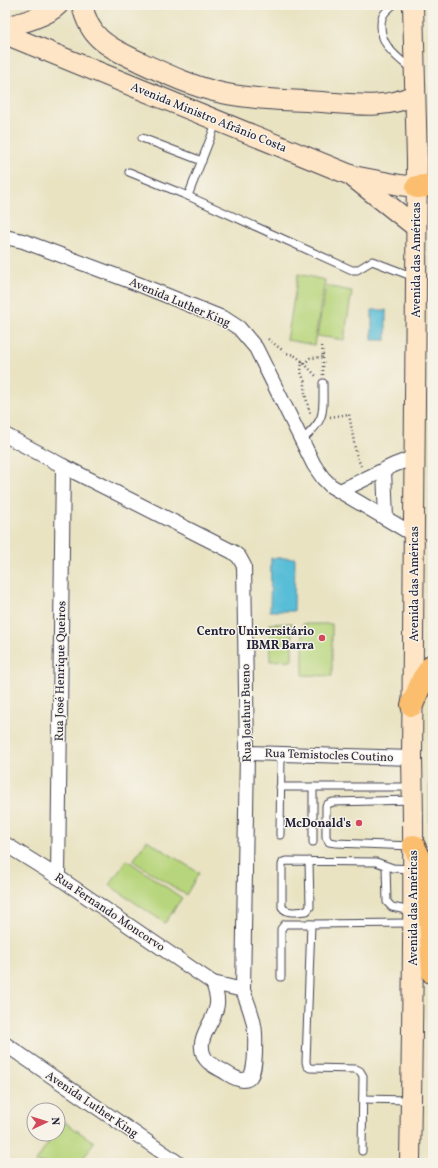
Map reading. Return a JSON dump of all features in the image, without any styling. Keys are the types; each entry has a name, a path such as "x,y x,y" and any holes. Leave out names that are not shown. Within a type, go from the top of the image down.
{"highway":[{"path":"412,705 423,679 433,665"},
{"path":"414,846 425,869 428,882 433,973"}],"main road":[{"path":"5,27 40,16 58,5"},
{"name":"Avenida Ministro Afrânio Costa","path":"82,5 90,26 100,38 112,48 178,78 221,93 252,98 362,104 400,101 415,94"},
{"name":"Avenida das Américas","path":"410,1163 414,846 412,794 412,705 416,227 425,186 415,94 413,5"},
{"name":"Avenida Ministro Afrânio Costa","path":"5,34 353,176 400,185 425,186"},
{"path":"353,176 416,227"}],"street":[{"name":"Avenida Luther King","path":"5,237 23,241 138,284 225,319 239,328 256,348 314,465 323,478 331,486 414,535"},
{"name":"Rua Joathur Bueno","path":"5,435 233,552 239,557 244,566 247,753 243,990"},
{"path":"340,491 415,457"},
{"name":"Rua José Henrique Queiros","path":"58,877 63,466"},
{"path":"384,470 386,518"},
{"name":"Rua Temistocles Coutino","path":"247,753 412,758"},
{"name":"Rua Fernando Moncorvo","path":"5,844 58,877 213,983 243,990"},
{"path":"213,983 217,1003 202,1043 204,1056 207,1060 232,1076 244,1080 253,1072 255,1036 252,1015 243,990"},
{"name":"Avenida Luther King","path":"5,1044 178,1163"}],"lane":[{"path":"393,5 384,14 381,24 381,35 386,45 396,57 414,72"},
{"path":"188,196 217,121"},
{"path":"142,138 202,161"},
{"path":"129,172 188,196 352,270 357,270 372,261 416,278"},
{"path":"302,440 314,429 322,416 323,383"},
{"path":"280,835 281,754"},
{"path":"280,787 313,787 412,794"},
{"path":"313,787 313,842"},
{"path":"412,794 333,802 328,804 326,806 326,837 329,842 336,843 414,846"},
{"path":"309,861 310,907 307,911 290,912 284,910 282,906 282,865 283,862 286,861 309,861 376,862 393,868 413,869"},
{"path":"386,866 386,897 389,906 413,917"},
{"path":"281,977 281,929 285,924 311,924 413,917"},
{"path":"311,924 306,1062 307,1066 310,1068 356,1069 360,1071 363,1076 362,1151"},
{"path":"363,1099 411,1100"}],"path":[{"path":"248,338 260,335 272,341 286,353 294,355 323,383"},
{"path":"322,346 323,383"},
{"path":"304,364 310,358 323,357"},
{"path":"349,414 356,454 365,479"}],"green space":[{"path":"298,274 325,280 314,345 287,340"},
{"path":"326,286 352,291 344,340 317,336"},
{"path":"292,623 292,660 270,661 269,624"},
{"path":"303,624 332,624 332,676 303,675"},
{"path":"433,681 433,918 430,861 430,775"},
{"path":"147,840 199,873 186,895 133,861"},
{"path":"127,860 182,898 165,923 109,885"},
{"path":"66,1123 94,1142 80,1163 35,1163 49,1142 66,1142"}],"water":[{"path":"372,310 386,310 386,340 372,340"},
{"path":"271,558 295,558 294,611 270,611"}],"place":[{"name":"Centro Universitário IBMR Barra","path":"322,638"},
{"name":"McDonald's","path":"359,823"}]}
